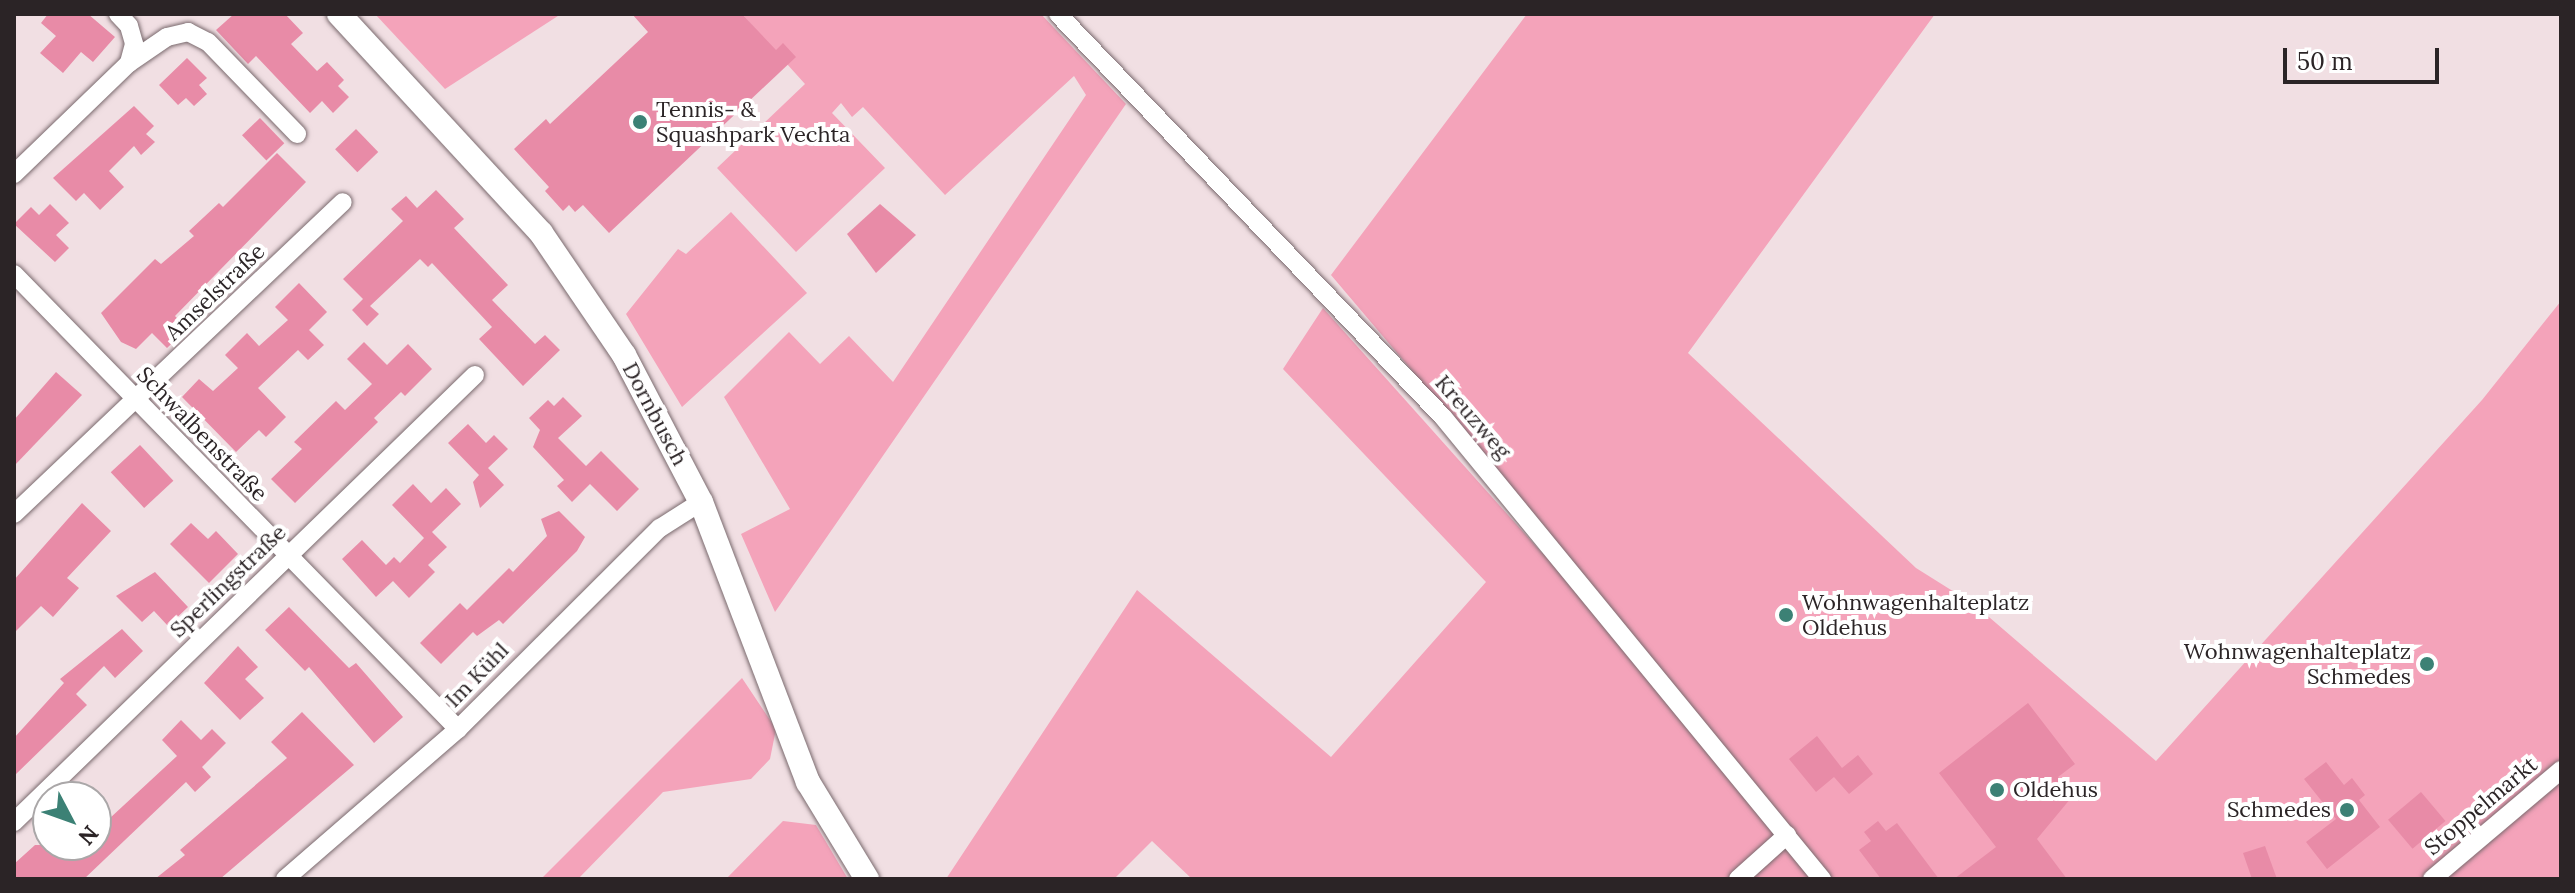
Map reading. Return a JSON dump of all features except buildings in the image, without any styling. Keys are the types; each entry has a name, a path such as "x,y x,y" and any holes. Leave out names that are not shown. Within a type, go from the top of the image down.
{"street":[{"path":"118,14 129,26 134,44 129,63"},
{"name":"Dornbusch","path":"339,14 541,233 624,355 701,502 808,782 867,879"},
{"name":"Kreuzweg","path":"1058,14 1443,417 1822,879"},
{"path":"14,174 129,63 167,37 188,32 208,42 297,134"},
{"name":"Amselstraße","path":"14,514 343,202"},
{"name":"Schwalbenstraße","path":"14,274 458,729"},
{"name":"Sperlingstraße","path":"14,822 475,375"},
{"name":"Im Kühl","path":"285,879 458,729 660,528 701,502"},
{"name":"Stoppelmarkt","path":"2432,879 2561,770"},
{"path":"1738,879 1787,835"}],"shaded area":[{"path":"375,14 561,14 445,89"},
{"path":"742,14 1041,14 1126,104 775,612 741,534 790,509 724,397 789,332 820,364 849,336 893,382 1086,95 1074,76 945,195 863,107 852,117 841,103 832,113 885,168 796,252 717,168 805,84"},
{"path":"1527,14 1935,14 1688,353 1916,568 1975,605 2156,761 2482,400 2561,301 2561,879 1192,879 1152,841 1114,879 946,879 1137,590 1331,757 1486,582 1283,369 1323,308 1542,553 1553,537 1331,275"},
{"path":"731,212 807,293 682,407 626,314 678,249 686,254"},
{"path":"742,678 776,729 770,759 751,779 663,792 578,879 541,879"},
{"path":"783,821 816,825 848,879 726,879"}],"place":[{"name":"Tennis- & Squashpark Vechta","path":"640,122"},
{"name":"Wohnwagenhalteplatz Oldehus","path":"1786,615"},
{"name":"Wohnwagenhalteplatz Schmedes","path":"2427,664"},
{"name":"Oldehus","path":"1997,790"},
{"name":"Schmedes","path":"2347,810"}]}
